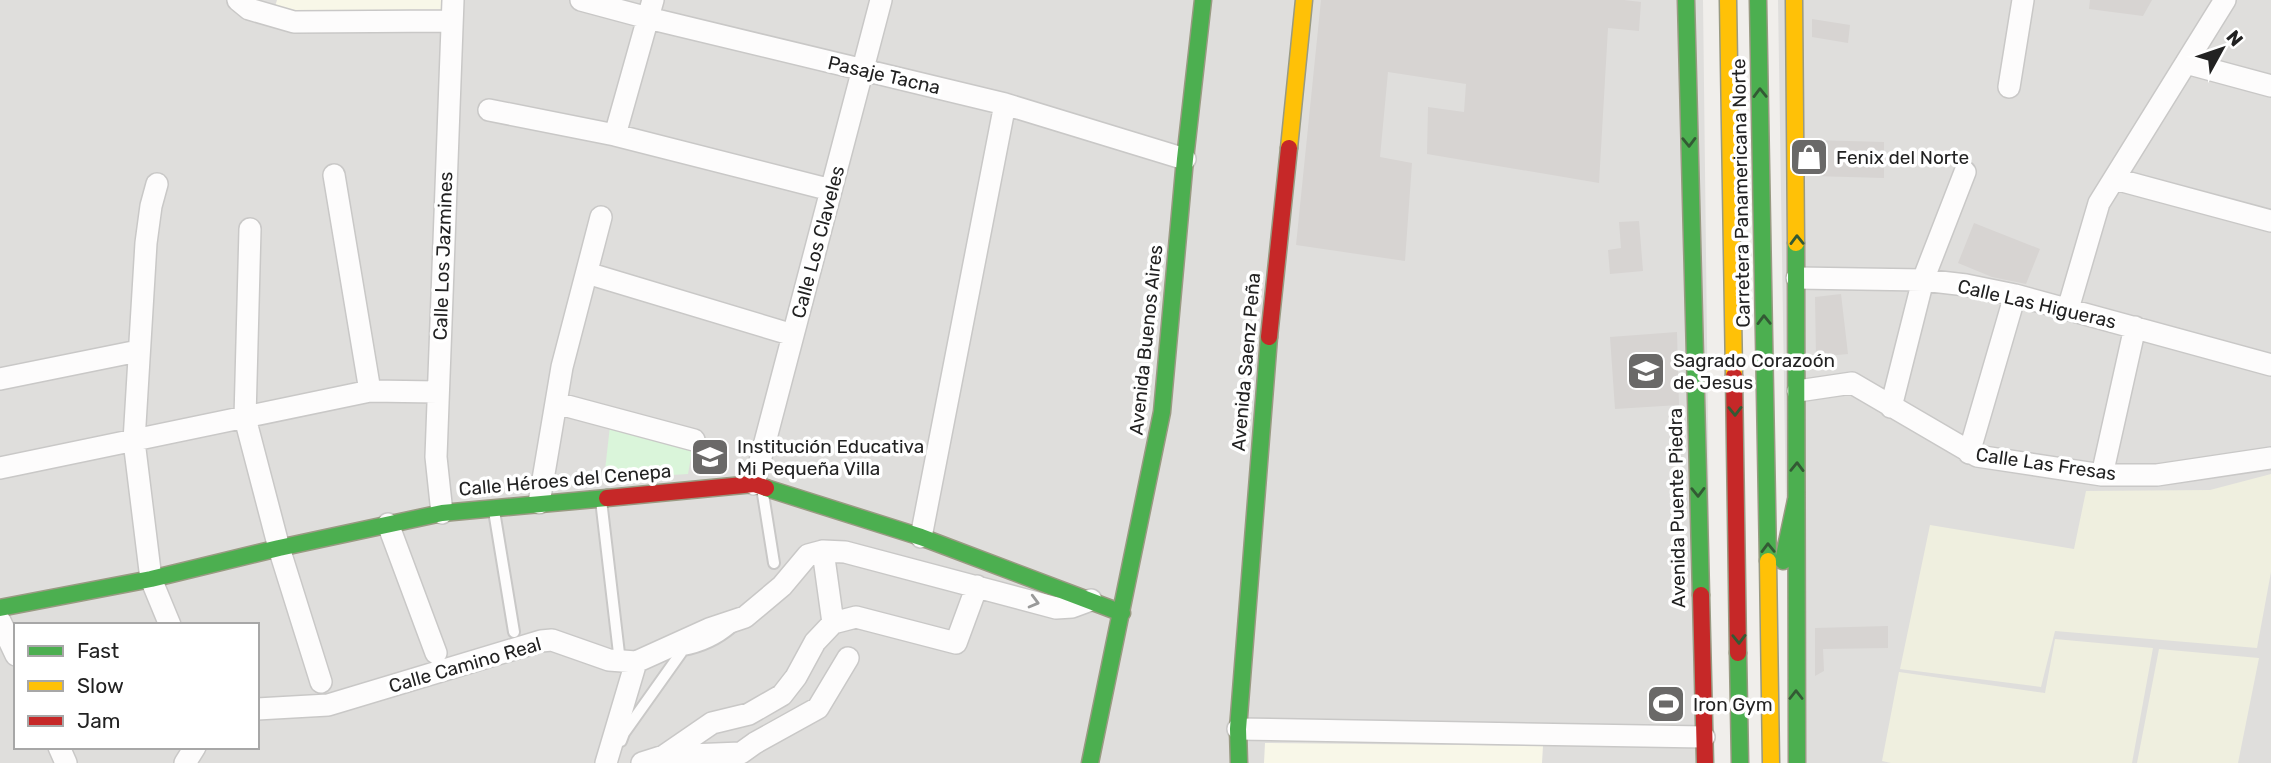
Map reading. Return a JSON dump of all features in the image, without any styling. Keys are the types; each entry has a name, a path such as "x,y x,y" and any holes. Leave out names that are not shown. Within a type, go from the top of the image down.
{"main road":[{"name":"Avenida Buenos Aires","path":"1090,763 1162,412 1185,159 1203,0"},
{"name":"Avenida Saenz Peña","path":"1239,763 1238,729 1262,405 1304,0"},
{"name":"Avenida Puente Piedra","path":"1686,0 1705,763"},
{"name":"Carretera Panamericana Norte","path":"1728,0 1740,763"},
{"name":"Carretera Panamericana Norte","path":"1758,0 1771,763"},
{"path":"1794,0 1798,391 1797,763"},
{"name":"Calle Héroes del Cenepa","path":"0,608 151,579 442,513 758,485 921,537 1122,614"},
{"path":"1769,646 1785,545 1796,500"},
{"name":"Avenida Saenz Peña","path":"1231,763 1238,729"}],"street":[{"path":"238,0 249,9 294,22 452,11"},
{"name":"Pasaje Tacna","path":"581,0 651,9 863,70 1005,104 1185,159"},
{"name":"Calle Los Claveles","path":"758,485 793,335 881,0"},
{"path":"2009,87 2024,0"},
{"path":"2068,309 2099,203 2225,0"},
{"path":"615,135 651,9"},
{"name":"Calle Los Jazmines","path":"442,513 436,457 452,11"},
{"path":"2186,63 2271,86"},
{"path":"921,537 1005,104"},
{"path":"489,110 615,135 831,190"},
{"path":"1891,407 1923,280 1965,172"},
{"path":"334,175 370,391"},
{"path":"2115,180 2271,220"},
{"path":"157,184 146,243 134,441 151,579 169,623"},
{"path":"539,503 562,367 601,217"},
{"path":"250,229 245,418 279,548 321,682"},
{"path":"587,273 793,335"},
{"name":"Calle Las Higueras","path":"1797,278 1923,280 1966,285 2015,295 2271,365"},
{"path":"1969,453 2015,295"},
{"path":"2102,475 2135,327"},
{"path":"0,379 138,351"},
{"name":"Calle Las Fresas","path":"1798,391 1852,383 1969,453 2102,475 2157,475 2271,458"},
{"path":"0,468 370,391 439,392"},
{"path":"556,403 694,440"},
{"path":"388,524 436,653"},
{"path":"609,763 628,662 745,617 782,586 808,555 823,551 845,552 1056,608 1072,607 1091,600"},
{"path":"823,551 833,623"},
{"path":"664,756 712,723 749,714 782,695 796,677 815,642 833,623 856,617 956,643 977,586"},
{"path":"0,621 14,651"},
{"name":"Calle Camino Real","path":"259,709 328,705 541,641 552,640 628,662"},
{"path":"642,763 664,756 741,753 818,708 848,658"},
{"path":"1238,729 1704,737"}],"lane":[{"path":"758,485 774,563"},
{"path":"600,498 628,662"},
{"path":"494,508 514,632"},
{"path":"609,763 624,733 683,650 697,647 723,635 745,617"}],"shaded area":[{"path":"0,0 1703,0 1712,763 0,763"},
{"path":"277,0 453,0 451,21 272,16"},
{"path":"1778,0 2271,0 2271,763 1790,763"},
{"path":"1265,743 1543,746 1542,763 1264,763"}],"green space":[{"path":"611,417 694,440 688,474 604,479"},
{"path":"2271,474 2271,572 2257,648 2055,631 2041,687 1900,669 1930,525 2074,549 2086,491 2210,490"},
{"path":"2055,639 2153,648 2132,763 1882,761 1899,672 2045,693"},
{"path":"2159,649 2259,658 2238,763 2137,763"}],"building":[{"path":"1321,0 1641,2 1639,31 1608,28 1599,183 1427,154 1428,107 1464,112 1466,84 1388,72 1380,157 1412,163 1405,261 1296,245"},
{"path":"2090,0 2152,0 2143,16 2089,9"},
{"path":"1812,19 1850,25 1848,43 1812,37"},
{"path":"1813,140 1884,142 1884,178 1813,176"},
{"path":"1639,221 1643,271 1610,274 1608,250 1621,248 1619,222"},
{"path":"1974,223 2040,249 2026,284 1992,277 1958,263"},
{"path":"1841,294 1848,354 1816,357 1815,297"},
{"name":"Sagrado Corazoón de Jesus","path":"1677,332 1679,405 1615,409 1610,337"},
{"path":"1888,626 1888,648 1823,649 1824,671 1815,676 1815,628"},
{"name":"Iron Gym","path":"1648,689 1684,689 1684,718 1647,718"}],"traffic: fast":[{"path":"1090,763 1162,412 1185,159 1203,0"},
{"path":"1686,0 1701,595"},
{"path":"1758,0 1768,561"},
{"path":"1796,243 1797,763"},
{"path":"1239,763 1238,729 1269,337"},
{"path":"766,488 921,537 1122,613"},
{"path":"0,608 151,579 442,513 607,498"},
{"path":"1783,561 1796,500"},
{"path":"1738,653 1740,763"}],"traffic: slow":[{"path":"1289,148 1304,0"},
{"path":"1728,0 1734,376"},
{"path":"1794,0 1796,243"},
{"path":"1768,561 1771,763"}],"traffic: jam":[{"path":"1269,337 1289,148"},
{"path":"1734,376 1738,653"},
{"path":"607,498 754,484 766,488"},
{"path":"1701,595 1705,763"}],"place":[{"name":"Fenix del Norte","path":"1809,157"},
{"name":"Sagrado Corazoón de Jesus","path":"1646,371"},
{"name":"Institución Educativa Mi Pequeña Villa","path":"710,457"},
{"name":"Iron Gym","path":"1666,704"}]}
